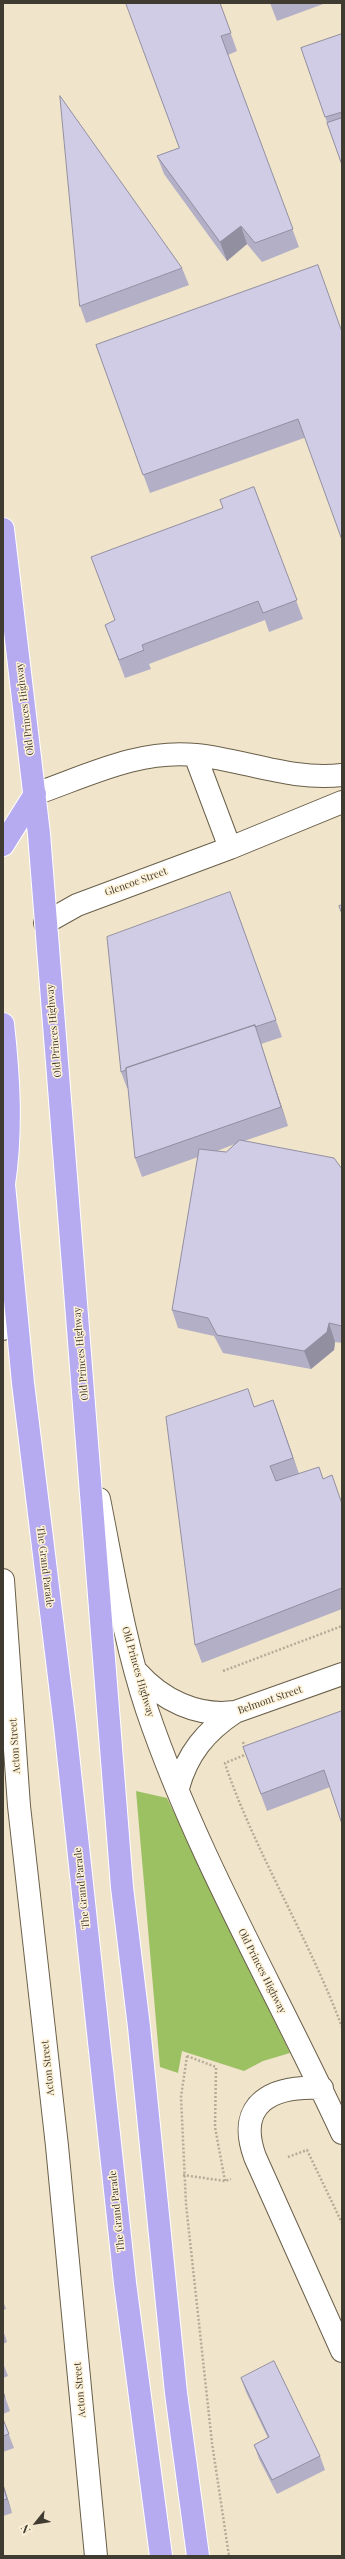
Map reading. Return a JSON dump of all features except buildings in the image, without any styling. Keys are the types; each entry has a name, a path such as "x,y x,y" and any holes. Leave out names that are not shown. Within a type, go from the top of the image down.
{"main road":[{"name":"Old Princes Highway","path":"3,529 35,794 90,1454"},
{"path":"3,844 35,794"},
{"path":"3,1024 10,1088 8,1153 3,1179 7,1220"},
{"name":"The Grand Parade","path":"7,1220 23,1383 65,1726 125,2283 161,2556"},
{"path":"90,1454 122,1887 143,2064 176,2393 198,2556"}],"street":[{"path":"35,794 146,756 195,755 294,774 318,776 342,775"},
{"path":"195,755 230,848"},
{"name":"Glencoe Street","path":"45,923 83,902 230,848 342,802"},
{"path":"3,1329 7,1220"},
{"name":"Old Princes Highway","path":"90,1454 124,1625 147,1709 189,1819 232,1911 322,2088 342,2133"},
{"name":"Acton Street","path":"3,1580 11,1806 57,2146 96,2556"},
{"name":"Belmont Street","path":"136,1672 162,1696 183,1705 208,1712 235,1712 342,1674"},
{"path":"178,1788 185,1765 199,1743 217,1725 235,1712"},
{"path":"322,2088 296,2088 266,2098 251,2115 249,2137 255,2157 342,2351"}],"path":[{"path":"223,1671 342,1626"},
{"path":"243,1740 247,1754"},
{"path":"254,1752 225,1763 227,1770 243,1816 324,1980 342,2027"},
{"path":"182,2175 225,2180 215,2127 216,2068 187,2056 181,2097 186,2204 212,2442 229,2556"},
{"path":"307,2150 342,2223"}],"green space":[{"path":"136,1791 167,1798 290,2053 263,2061 244,2071 182,2051 178,2073 160,2067"}]}
